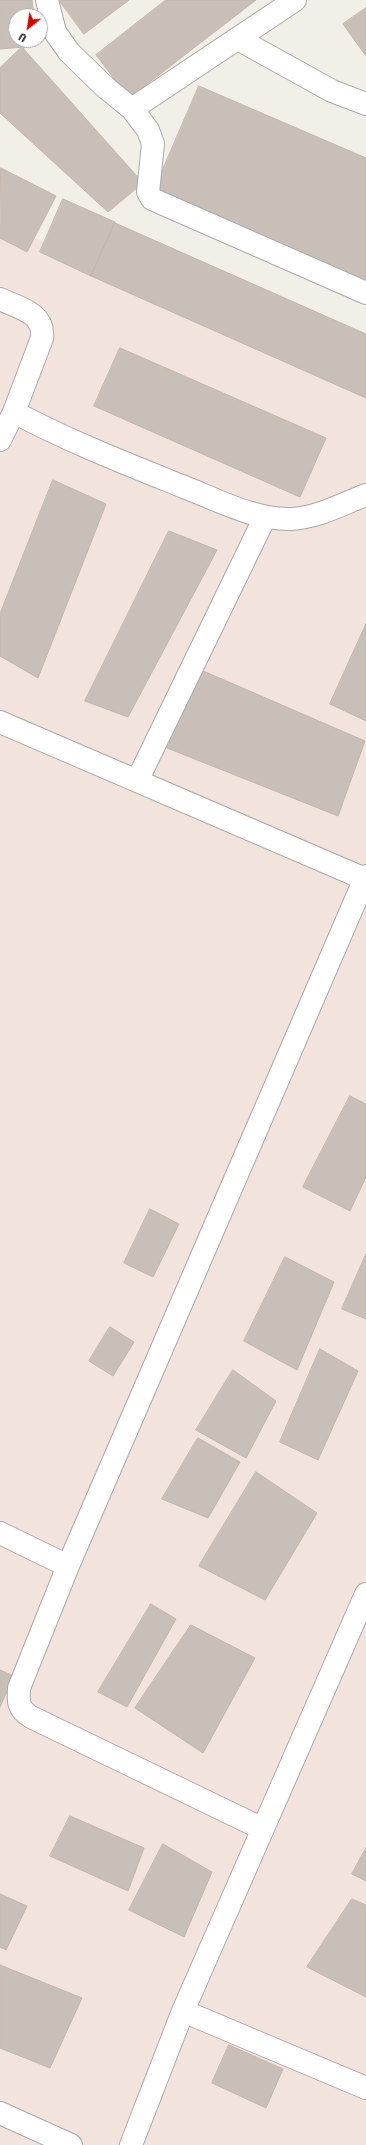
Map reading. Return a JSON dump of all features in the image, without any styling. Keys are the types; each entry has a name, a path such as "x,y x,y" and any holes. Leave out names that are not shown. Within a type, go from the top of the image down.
{"street":[{"path":"47,0 55,32 69,52 105,87 132,109 148,130 153,144 148,192 152,199 366,293"},
{"path":"132,109 294,0"},
{"path":"238,39 332,90 366,104"},
{"path":"0,299 31,314 40,321 43,330 42,338 14,412 0,440"},
{"path":"14,412 37,424 153,474 265,517 290,519 309,516 366,495"},
{"path":"137,781 265,517"},
{"path":"0,722 365,878 68,1566 19,1688 18,1705 22,1711 263,1829"},
{"path":"0,1533 68,1566"},
{"path":"131,2145 183,2011 366,1594"},
{"path":"183,2011 366,2088"},
{"path":"0,2113 71,2145"}],"shaded area":[{"path":"0,223 366,382 366,2145 0,2145"}],"building":[{"path":"0,0 32,0 33,8 8,8 8,48 12,48 0,49"},
{"path":"59,0 129,0 84,34"},
{"path":"166,0 256,0 129,98 96,55"},
{"path":"366,8 366,56 343,24"},
{"path":"21,48 23,48 143,183 108,212 0,113 0,68"},
{"path":"199,86 366,158 366,287 152,195"},
{"path":"1,168 56,196 27,252 0,238"},
{"path":"63,199 115,222 91,276 40,252"},
{"path":"115,223 366,334 366,398 91,276"},
{"path":"120,348 326,438 300,497 94,406"},
{"path":"53,480 106,504 38,678 0,656 0,614"},
{"path":"169,531 217,550 128,717 85,701"},
{"path":"366,624 366,721 330,704"},
{"path":"194,667 365,741 338,816 167,748"},
{"path":"350,1096 366,1104 366,1177 350,1211 303,1187"},
{"path":"150,1209 179,1224 153,1277 124,1263"},
{"path":"366,1254 366,1319 342,1309"},
{"path":"285,1257 334,1282 297,1370 244,1341"},
{"path":"110,1327 134,1342 113,1376 89,1361"},
{"path":"320,1349 358,1371 318,1460 280,1442"},
{"path":"233,1370 276,1401 246,1458 196,1430"},
{"path":"198,1438 240,1462 208,1518 162,1499"},
{"path":"256,1472 317,1513 265,1600 199,1566"},
{"path":"151,1604 176,1619 127,1707 98,1692"},
{"path":"191,1625 255,1658 203,1753 135,1708"},
{"path":"0,1670 14,1676 0,1707"},
{"path":"70,1816 144,1848 128,1891 50,1856"},
{"path":"163,1844 212,1872 184,1937 129,1910"},
{"path":"366,1848 366,1881 352,1874"},
{"path":"0,1894 27,1906 6,1950 0,1947"},
{"path":"352,1899 366,1905 366,1997 307,1967"},
{"path":"0,1965 82,1998 50,2068 0,2048"},
{"path":"229,2045 283,2069 266,2108 212,2083"}]}
